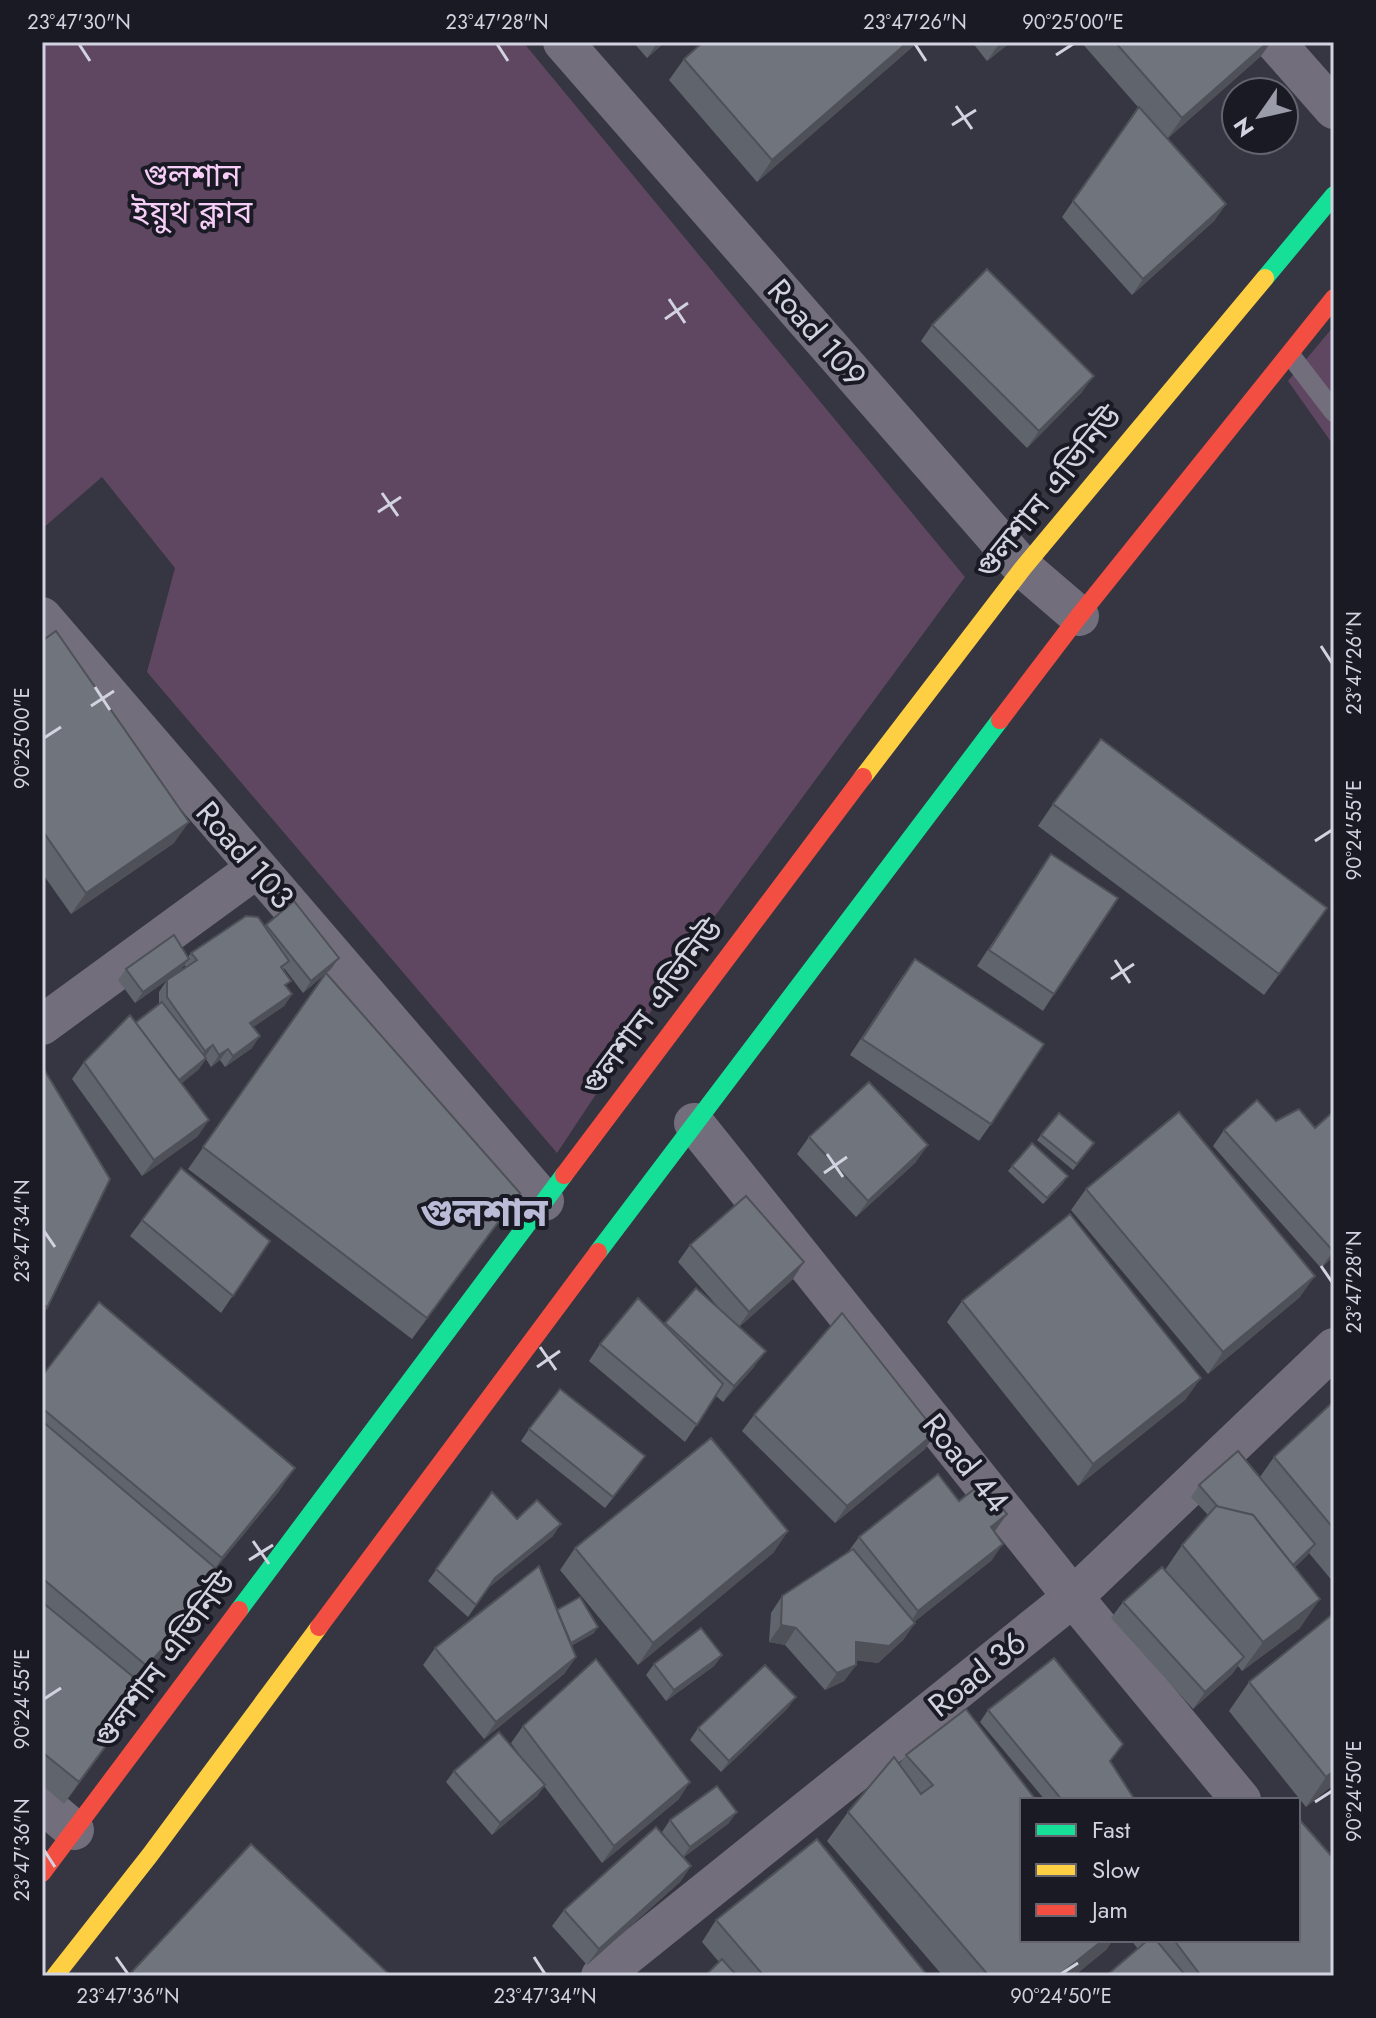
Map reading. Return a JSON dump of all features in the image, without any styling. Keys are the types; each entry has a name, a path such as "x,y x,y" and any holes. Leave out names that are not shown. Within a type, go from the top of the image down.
{"main road":[{"name":"গুলশান এভিনিউ","path":"42,1873 544,1201 1023,568 1334,195"},
{"path":"55,1976 150,1855 694,1123 1079,616 1291,356 1334,298"}],"street":[{"name":"Road 109","path":"563,42 1023,568 1079,616"},
{"path":"1275,42 1334,109"},
{"name":"Road 103","path":"42,617 544,1201"},
{"path":"42,1025 257,868"},
{"name":"Road 44","path":"694,1123 1073,1597 1239,1798"},
{"name":"Road 36","path":"601,1976 1073,1597 1334,1348"},
{"path":"42,1803 74,1830"}],"lane":[{"path":"1291,356 1334,412"}],"green space":[{"name":"গুলশান ইয়ুথ ক্লাব","path":"42,42 523,42 965,577 709,924 557,1153 147,672 175,568 102,477 42,529"},
{"path":"1334,326 1334,446 1288,381"}],"building":[{"path":"703,42 908,42 772,160 684,59"},
{"path":"1115,42 1268,42 1230,76 1220,76 1220,84 1182,118"},
{"path":"1139,107 1226,204 1143,279 1073,201"},
{"path":"987,269 1094,376 1039,431 932,325"},
{"path":"56,631 189,822 86,893 42,830 42,641"},
{"path":"1101,739 1327,908 1279,974 1053,804"},
{"path":"1051,854 1118,898 1054,994 989,950"},
{"path":"294,901 339,958 311,981 266,925"},
{"path":"246,916 258,917 289,961 281,967 291,981 285,985 292,994 250,1023 260,1036 233,1056 228,1049 219,1055 213,1045 205,1051 167,997 167,980 197,960 191,953"},
{"path":"174,935 189,959 143,992 126,969"},
{"path":"915,959 1044,1044 991,1124 862,1039"},
{"path":"326,973 520,1193 427,1318 203,1147"},
{"path":"162,1002 206,1058 179,1080 135,1023"},
{"path":"130,1015 209,1120 154,1160 84,1062"},
{"path":"42,1066 110,1179 47,1308 42,1301"},
{"path":"869,1082 928,1145 868,1201 809,1137"},
{"path":"1257,1100 1276,1121 1299,1109 1315,1128 1334,1111 1333,1251 1224,1130"},
{"path":"1179,1112 1315,1276 1223,1352 1086,1189"},
{"path":"1059,1113 1094,1143 1077,1164 1041,1135"},
{"path":"1032,1143 1068,1176 1047,1198 1012,1166"},
{"path":"181,1168 270,1241 233,1296 142,1220"},
{"path":"746,1196 804,1262 749,1312 690,1245"},
{"path":"1070,1214 1201,1378 1093,1464 962,1301"},
{"path":"696,1288 766,1351 734,1386 665,1323"},
{"path":"638,1298 723,1384 697,1425 600,1344"},
{"path":"99,1302 295,1468 222,1558 42,1408 42,1376"},
{"path":"842,1313 936,1432 847,1506 754,1415"},
{"path":"560,1389 645,1456 613,1497 529,1429"},
{"path":"1334,1401 1334,1529 1274,1457"},
{"path":"42,1421 226,1577 147,1666 42,1578"},
{"path":"711,1438 788,1531 653,1643 575,1548"},
{"path":"1238,1451 1315,1544 1293,1565 1253,1515 1218,1507 1199,1485"},
{"path":"938,1474 959,1501 982,1483 1007,1514 991,1527 1003,1544 918,1611 859,1537"},
{"path":"492,1492 517,1519 537,1500 561,1524 495,1578 476,1605 436,1569"},
{"path":"1216,1506 1253,1515 1320,1599 1263,1642 1182,1545"},
{"path":"853,1549 915,1623 889,1646 856,1642 856,1665 837,1673 796,1628 781,1625 782,1596"},
{"path":"539,1566 576,1657 496,1722 435,1648"},
{"path":"1162,1567 1244,1657 1205,1692 1123,1602"},
{"path":"580,1597 598,1627 571,1643 557,1610"},
{"path":"42,1602 148,1689 79,1782 42,1752"},
{"path":"1334,1613 1334,1771 1326,1777 1249,1682"},
{"path":"701,1628 722,1655 674,1690 654,1664"},
{"path":"1054,1658 1123,1744 1110,1761 1133,1797 1060,1798 988,1710"},
{"path":"596,1659 690,1782 614,1846 523,1726"},
{"path":"765,1665 796,1697 729,1761 698,1728"},
{"path":"966,1709 1034,1798 1020,1798 1020,1942 1100,1942 1058,1976 989,1976 848,1812 894,1757 921,1794 933,1785 906,1755"},
{"path":"499,1732 545,1785 500,1823 454,1771"},
{"path":"717,1786 737,1812 690,1847 670,1820"},
{"path":"1300,1820 1334,1859 1334,1974 1201,1976 1176,1942 1300,1942"},
{"path":"656,1827 691,1866 599,1949 564,1910"},
{"path":"817,1839 928,1976 764,1976 716,1920"},
{"path":"251,1844 391,1976 128,1976"},
{"path":"1146,1942 1158,1942 1186,1976 1106,1976"},
{"path":"722,1959 737,1976 705,1976"}],"traffic: fast":[{"path":"1265,278 1334,195"},
{"path":"598,1252 1000,720"},
{"path":"239,1610 564,1175"}],"traffic: slow":[{"path":"863,777 1023,568 1265,278"},
{"path":"55,1976 150,1855 319,1627"}],"traffic: jam":[{"path":"1000,720 1079,616 1334,298"},
{"path":"564,1175 863,777"},
{"path":"319,1627 598,1252"},
{"path":"42,1873 239,1610"}],"district":[{"name":"গুলশান","path":"484,1212"}]}
